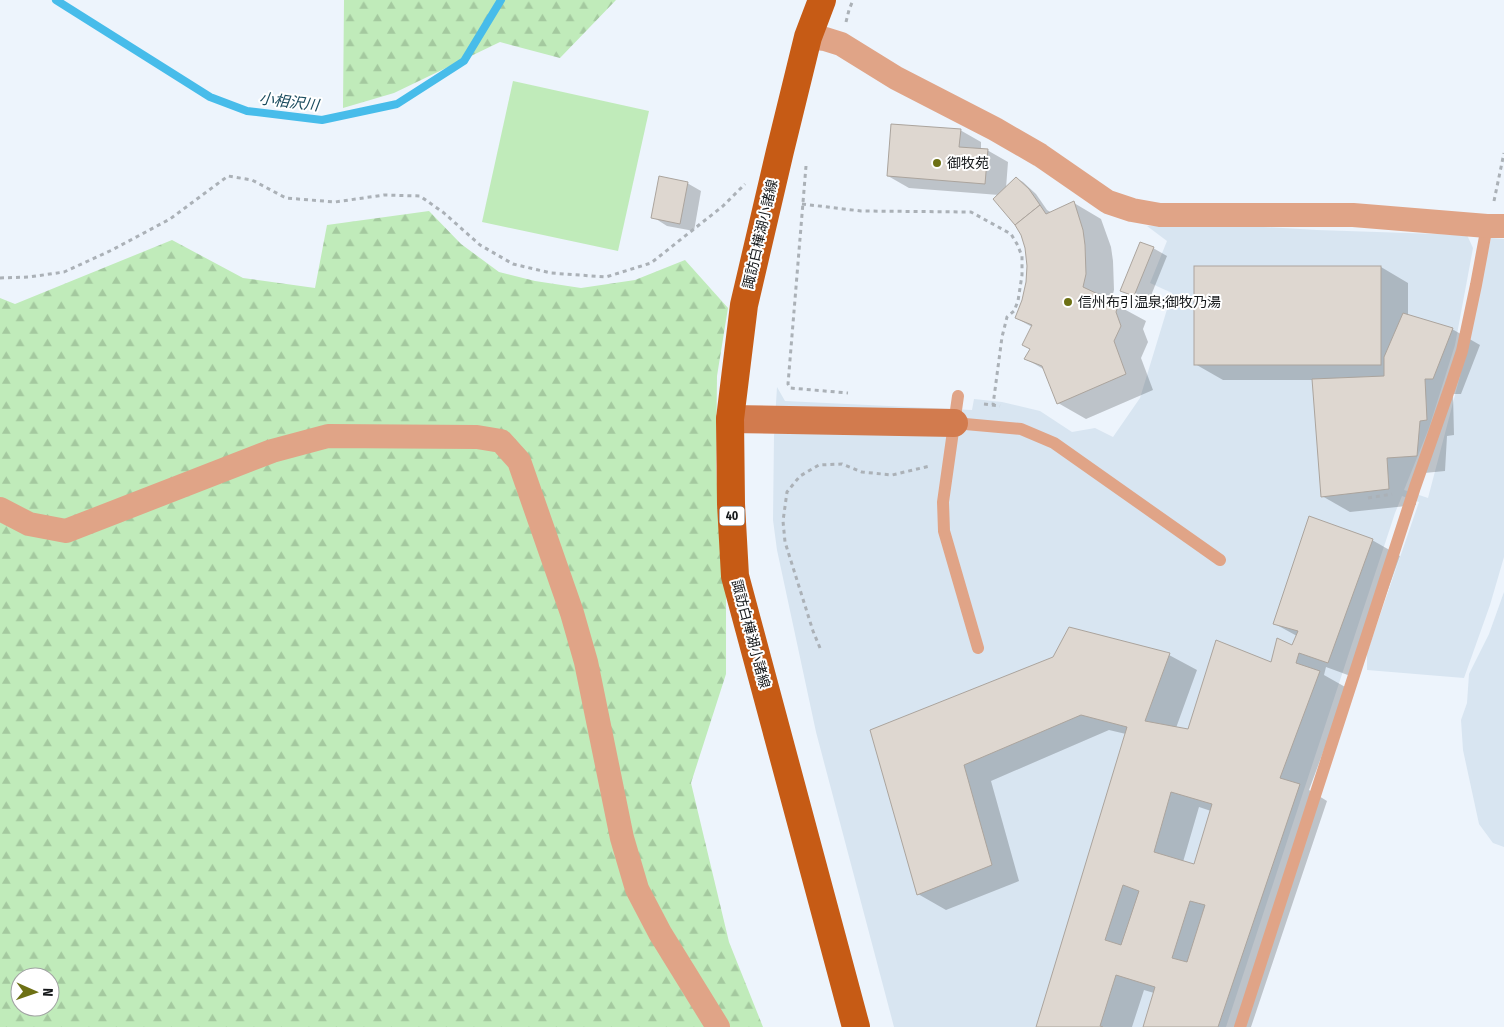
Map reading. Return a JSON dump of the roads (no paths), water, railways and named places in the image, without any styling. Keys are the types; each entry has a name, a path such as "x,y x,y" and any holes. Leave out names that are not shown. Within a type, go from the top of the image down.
{"main road":[{"name":"諏訪白樺湖小諸線","path":"822,0 808,37 744,305 730,419 731,504 735,576 856,1027"}],"street":[{"path":"808,37 825,39 841,44 896,78 996,129 1040,155 1108,202 1132,210 1160,215 1353,215 1495,226"},
{"path":"730,419 954,423"},
{"path":"0,508 29,524 66,531 272,451 328,436 477,437 501,440 519,461 572,613 586,662 622,838 638,889 660,933 718,1027"}],"lane":[{"path":"1240,1027 1415,487 1459,360 1476,285 1495,226"},
{"path":"958,396 947,462 943,502 944,531 978,648"},
{"path":"954,423 1021,429 1054,443 1220,560"}],"waterway":[{"name":"小相沢川","path":"56,0 210,97 247,111 322,120 397,104 464,61 501,0"}],"place":[{"name":"御牧苑","path":"937,163"},
{"name":"信州布引温泉;御牧乃湯","path":"1068,302"}]}
